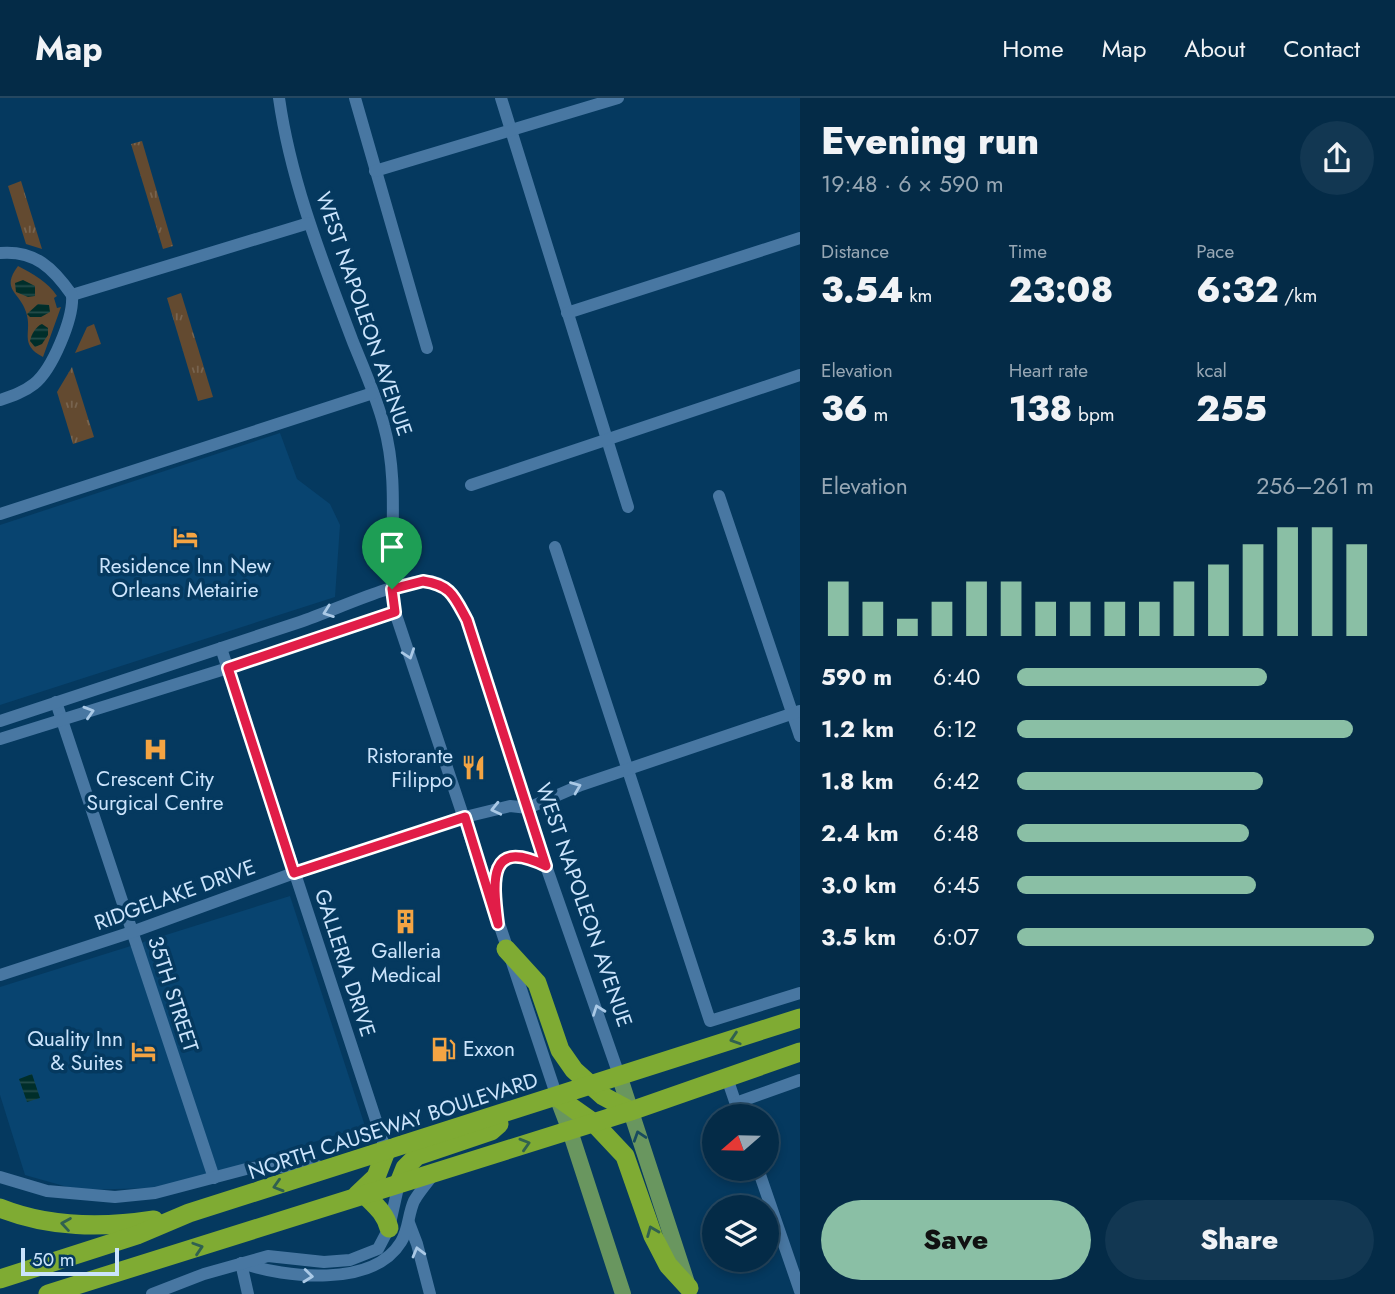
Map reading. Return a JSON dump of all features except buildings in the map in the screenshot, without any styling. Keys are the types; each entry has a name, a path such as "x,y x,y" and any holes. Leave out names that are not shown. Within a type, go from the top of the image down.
{"highway":[{"path":"506,949 537,984 560,1050 590,1086 631,1111"},
{"name":"NORTH CAUSEWAY BOULEVARD","path":"0,1279 137,1235 189,1213 800,1018"},
{"path":"48,1294 631,1111 800,1052"},
{"path":"557,1097 593,1123 625,1156 653,1236 668,1265 690,1291"},
{"path":"399,1183 405,1168 417,1156 491,1131 516,1110"},
{"path":"358,1198 372,1183 386,1151"},
{"path":"358,1198 380,1208 388,1228"},
{"path":"0,1208 49,1222 84,1227 189,1213"},
{"path":"71,1294 111,1275"}],"main road":[{"name":"WEST NAPOLEON AVENUE","path":"619,1075 690,1291"},
{"name":"WEST NAPOLEON AVENUE","path":"557,1097 622,1294"},
{"path":"604,1234 617,1249 632,1294"}],"street":[{"name":"WEST NAPOLEON AVENUE","path":"279,98 285,139 309,223 385,427 393,479 392,589 395,612 557,1097"},
{"path":"355,98 427,348"},
{"path":"501,98 628,507"},
{"path":"376,171 618,98"},
{"path":"72,295 309,223"},
{"path":"567,313 800,238"},
{"path":"0,253 29,255 58,276 72,295 73,304 69,323 48,366 36,382 17,394 0,400"},
{"path":"471,485 800,375"},
{"path":"0,514 373,393"},
{"path":"719,496 796,712 800,736"},
{"path":"555,547 710,1021 800,993"},
{"name":"WEST NAPOLEON AVENUE","path":"392,589 423,581 436,583 452,591 467,620 546,866 619,1075"},
{"path":"0,721 392,589"},
{"path":"0,739 228,668 395,612"},
{"name":"GALLERIA DRIVE","path":"221,648 386,1151"},
{"name":"35TH STREET","path":"56,702 214,1178"},
{"name":"RIDGELAKE DRIVE","path":"0,975 465,817 510,806 528,808 581,785 796,712"},
{"path":"498,924 494,890 497,868 508,857 519,855 546,866"},
{"path":"727,1078 736,1103 800,1080"},
{"path":"0,1177 47,1191 116,1196 155,1193 250,1168 343,1165"},
{"path":"241,1263 267,1272 322,1278 365,1268 390,1257 402,1241 414,1202 435,1171"},
{"path":"762,1181 800,1291"},
{"path":"152,1294 204,1274 268,1256 324,1262 350,1259 378,1249 388,1228 399,1183"},
{"path":"409,1223 430,1294"},
{"path":"241,1263 248,1294"}],"shaded area":[{"path":"23,280 35,286 35,296 28,297 16,292 15,283"},
{"path":"38,304 49,305 50,312 41,317 30,317 27,314"},
{"path":"42,324 48,328 48,335 42,344 35,347 30,341"},
{"path":"280,433 297,479 330,504 340,525 335,597 0,705 0,525"},
{"path":"290,896 365,1126 221,1171 154,1188 78,1190 25,1175 0,1095 0,987"},
{"path":"32,1074 40,1098 27,1102 19,1079"}],"green space":[{"path":"142,141 173,246 163,249 131,144"},
{"path":"21,181 42,249 26,244 8,186"},
{"path":"18,266 49,287 57,296 54,298 57,308 61,307 43,357 35,352 28,342 26,312 11,286"},
{"path":"181,293 213,397 198,401 167,298"},
{"path":"94,324 101,344 75,353 87,327"},
{"path":"72,367 94,437 73,444 57,392"}],"place":[{"name":"Residence Inn New Orleans Metairie","path":"185,537"},
{"name":"Crescent City Surgical Centre","path":"155,750"},
{"name":"Ristorante Filippo","path":"473,768"},
{"name":"Galleria Medical","path":"406,922"},
{"name":"Exxon","path":"443,1049"},
{"name":"Quality Inn & Suites","path":"143,1051"}],"route":[{"path":"423,581 436,583 452,591 467,620 503,728 546,866 519,855 508,857 497,868 494,890 498,924 465,817 294,873 228,668 395,612 392,589 423,581"}]}
